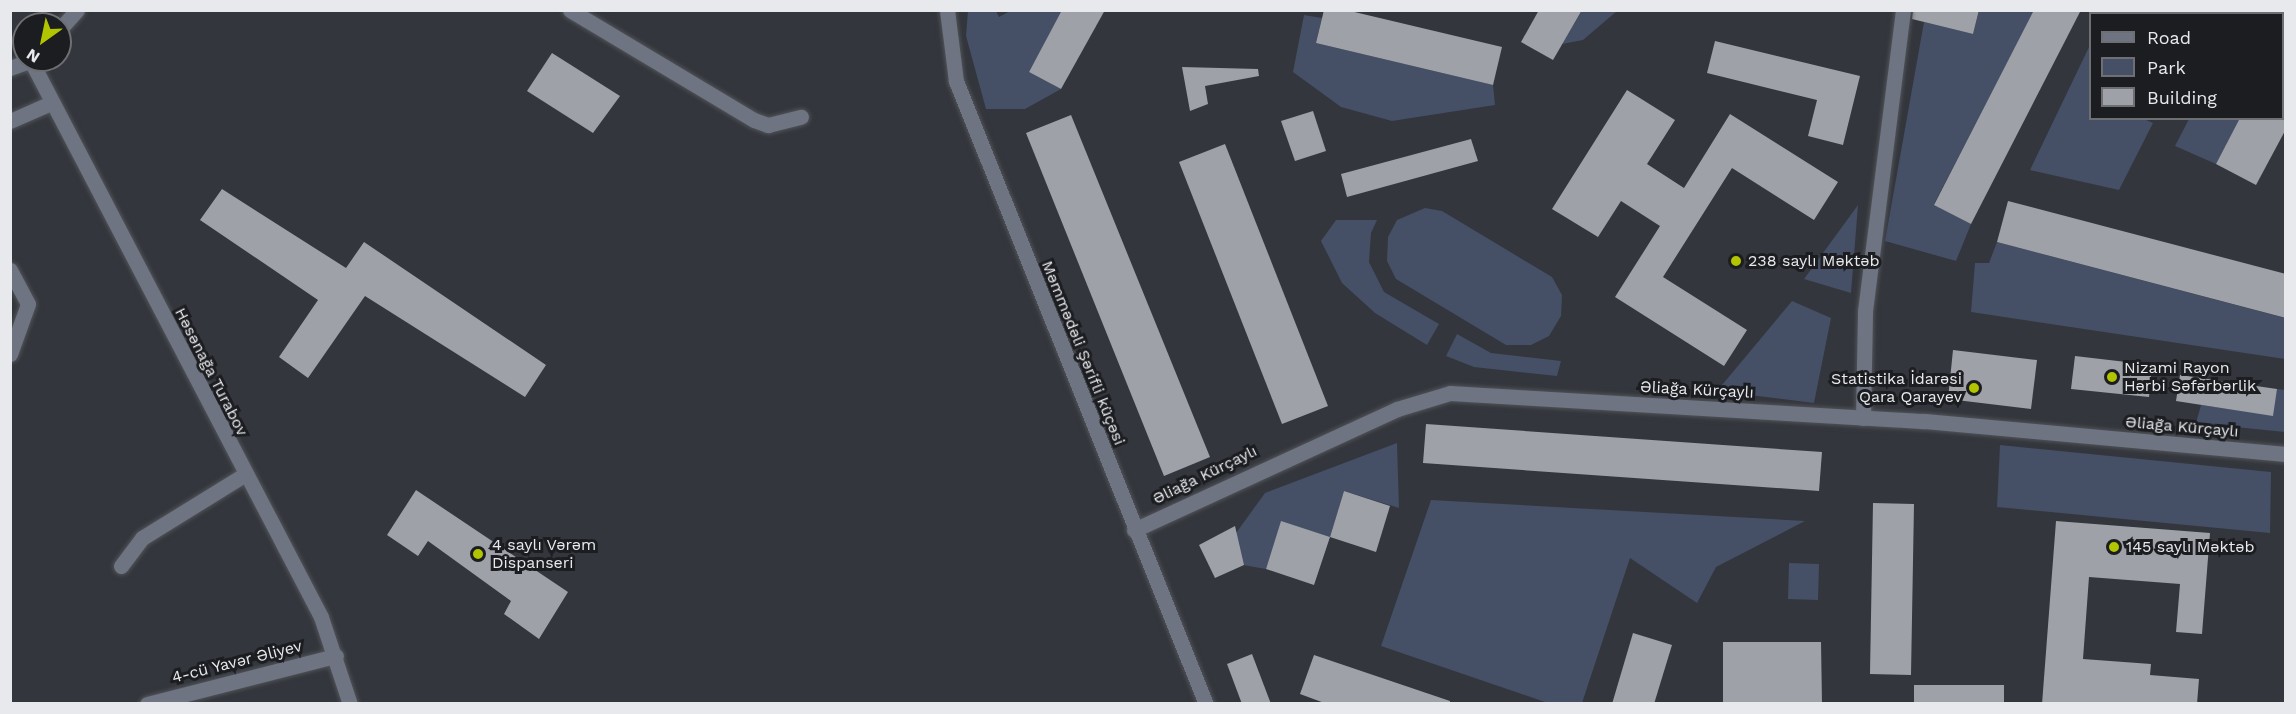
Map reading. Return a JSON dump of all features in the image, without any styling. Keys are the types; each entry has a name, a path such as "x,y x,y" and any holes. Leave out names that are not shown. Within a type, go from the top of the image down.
{"street":[{"path":"570,10 754,120 768,125 801,117"},
{"name":"Məmmədəli Şərifli küçəsi","path":"947,10 956,81 1134,530 1206,704"},
{"path":"1863,418 1865,311 1903,10"},
{"name":"Həsənağa Turabov","path":"37,72 51,103 244,475 321,617 336,656 350,704"},
{"path":"10,121 51,103"},
{"path":"10,270 28,304 10,354"},
{"name":"Əliağa Kürçaylı","path":"1134,530 1375,418 1450,393 1863,418 2286,454"},
{"path":"121,566 142,538 244,475"},
{"name":"4-cü Yavər Əliyev","path":"147,704 336,656"}],"green space":[{"path":"968,11 996,11 999,17 1010,11 1062,11 1029,72 1061,89 1025,109 986,109 966,36"},
{"path":"1582,11 1617,11 1583,40 1562,44"},
{"path":"1979,11 2034,11 1934,204 1971,224 1956,261 1885,241 1924,22 1973,34"},
{"path":"1304,15 1322,18 1316,43 1493,85 1495,105 1392,121 1341,107 1293,72"},
{"path":"2089,47 2089,120 2146,120 2153,123 2119,190 2030,170"},
{"path":"2188,120 2239,120 2216,164 2175,146"},
{"path":"1858,205 1851,293 1804,279"},
{"path":"1425,208 1442,211 1552,277 1562,295 1561,316 1549,336 1531,345 1506,345 1396,279 1387,261 1388,237 1397,220"},
{"path":"1336,220 1377,220 1371,233 1369,262 1384,292 1439,324 1427,345 1375,313 1342,283 1321,241"},
{"path":"1997,242 2285,318 2285,359 1971,312 1975,263 1989,263"},
{"path":"1792,301 1831,318 1814,403 1717,391"},
{"path":"1457,334 1491,353 1561,361 1557,376 1474,367 1446,356"},
{"path":"2277,389 2285,390 2285,432 2196,423 2201,405 2272,415"},
{"path":"1397,443 1399,508 1344,491 1330,537 1281,522 1266,569 1243,565 1236,533 1265,493"},
{"path":"2000,445 2271,472 2270,533 1997,507"},
{"path":"1431,500 1805,521 1716,567 1697,603 1630,558 1582,703 1548,703 1381,646"},
{"path":"1789,563 1819,564 1818,600 1788,599"}],"building":[{"path":"1062,10 1105,10 1061,89 1029,72"},
{"path":"1324,10 1346,10 1502,47 1493,85 1316,43"},
{"path":"1539,10 1582,10 1553,60 1521,42"},
{"path":"1913,10 1979,10 1973,34 1912,19"},
{"path":"2034,10 2081,10 1971,224 1934,205"},
{"path":"1715,41 1860,76 1843,145 1808,136 1817,100 1707,73"},
{"path":"552,53 620,96 593,133 527,91"},
{"path":"1182,67 1258,69 1259,76 1205,86 1208,104 1190,111"},
{"path":"1627,90 1675,120 1647,164 1684,188 1730,114 1838,182 1814,220 1732,168 1663,277 1747,330 1724,366 1615,297 1660,226 1621,201 1598,237 1552,209"},
{"path":"1313,111 1326,151 1295,161 1281,121"},
{"path":"1071,115 1210,457 1164,476 1026,133"},
{"path":"2286,118 2286,129 2256,185 2216,164 2239,120 2284,120"},
{"path":"1471,139 1478,161 1347,197 1341,174"},
{"path":"1225,144 1328,406 1282,424 1179,162"},
{"path":"222,189 346,268 364,242 546,365 525,397 365,296 308,378 279,357 318,300 200,220"},
{"path":"2008,201 2286,274 2286,318 1997,242"},
{"path":"1953,350 2037,360 2031,409 1948,399"},
{"name":"Nizami Rayon Hərbi Səfərbərlik","path":"2075,356 2152,365 2149,397 2071,389"},
{"path":"2180,375 2277,389 2273,416 2176,401"},
{"path":"1426,424 1822,452 1819,491 1423,463"},
{"path":"416,490 568,592 539,639 504,614 511,601 428,541 418,556 387,535"},
{"path":"1344,491 1390,506 1376,552 1330,537"},
{"path":"1873,503 1914,504 1911,675 1870,674"},
{"path":"1281,521 1330,537 1314,585 1266,569"},
{"path":"2056,521 2210,533 2202,634 2176,632 2180,584 2089,577 2083,659 2151,664 2150,675 2199,679 2197,704 2042,704"},
{"path":"1235,526 1244,565 1215,578 1199,545"},
{"path":"1633,633 1672,645 1654,704 1612,704"},
{"path":"1723,642 1821,642 1822,704 1723,704"},
{"path":"1252,654 1271,704 1242,704 1227,664"},
{"path":"1314,655 1450,701 1450,704 1327,704 1300,694"},
{"path":"1914,685 2004,685 2004,704 1914,704"}],"place":[{"name":"238 saylı Məktəb","path":"1736,261"},
{"name":"Nizami Rayon Hərbi Səfərbərlik","path":"2112,377"},
{"name":"Statistika İdarəsi Qara Qarayev","path":"1974,388"},
{"name":"145 saylı Məktəb","path":"2114,547"},
{"name":"4 saylı Vərəm Dispanseri","path":"478,554"}]}
